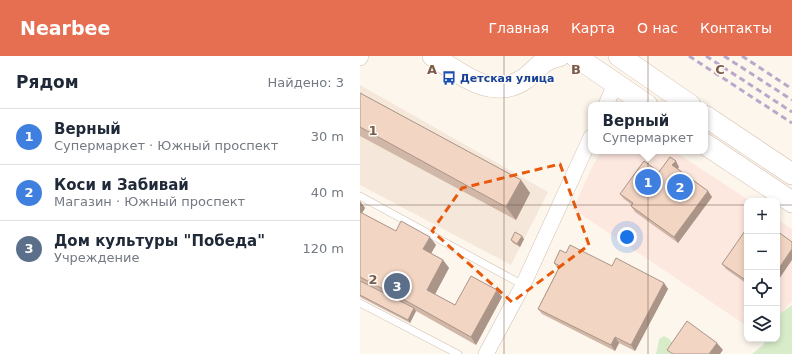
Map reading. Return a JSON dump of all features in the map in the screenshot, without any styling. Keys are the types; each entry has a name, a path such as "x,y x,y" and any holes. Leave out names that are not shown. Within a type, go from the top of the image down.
{"main road":[{"path":"433,56 465,77 483,85 498,88 512,86 525,78 536,63 570,56 643,102"},
{"path":"618,56 686,102"},
{"path":"708,118 792,174"},
{"path":"708,146 792,202"}],"street":[{"path":"607,102 616,84"},
{"path":"486,354 523,285 588,144"}],"lane":[{"path":"360,196 523,285"},
{"path":"360,303 458,354"}],"highlighted area":[{"path":"560,164 589,245 512,302 432,231 462,188"}],"shaded area":[{"path":"360,85 548,192 511,265 360,185"},
{"path":"600,154 679,154 745,198 744,198 744,324 573,209 593,165"},
{"path":"780,221 792,229 792,301 780,315"}],"green space":[{"path":"792,305 792,354 752,354 765,342 780,342 780,314"},
{"path":"664,336 672,343 673,354 656,354 659,339"}],"building":[{"path":"360,93 521,180 506,207 360,127"},
{"path":"670,157 676,161 672,165 708,191 674,237 631,206 633,203 620,194 644,161 659,172"},
{"path":"360,212 396,231 401,221 430,237 423,249 443,260 427,290 455,305 471,276 497,290 471,337 360,277"},
{"path":"515,232 522,236 517,244 511,240"},
{"path":"744,232 744,279 722,264"},
{"path":"780,233 792,242 792,249 780,267"},
{"path":"570,245 612,266 616,258 664,283 631,345 615,337 611,345 538,309 560,266 554,263 560,250 566,253"},
{"path":"360,281 414,308 408,320 360,295"},
{"path":"687,321 717,343 709,354 673,354 667,350"}],"railway":[{"path":"689,56 792,123"},
{"path":"706,56 792,112"},
{"path":"724,56 792,100"},
{"path":"742,56 792,89"}],"place":[{"name":"Детская улица","path":"449,78"},
{"name":"Верный","path":"648,182"},
{"name":"Коси и Забивай","path":"680,187"},
{"name":"Дом культуры \"Победа\"","path":"397,286"}]}
